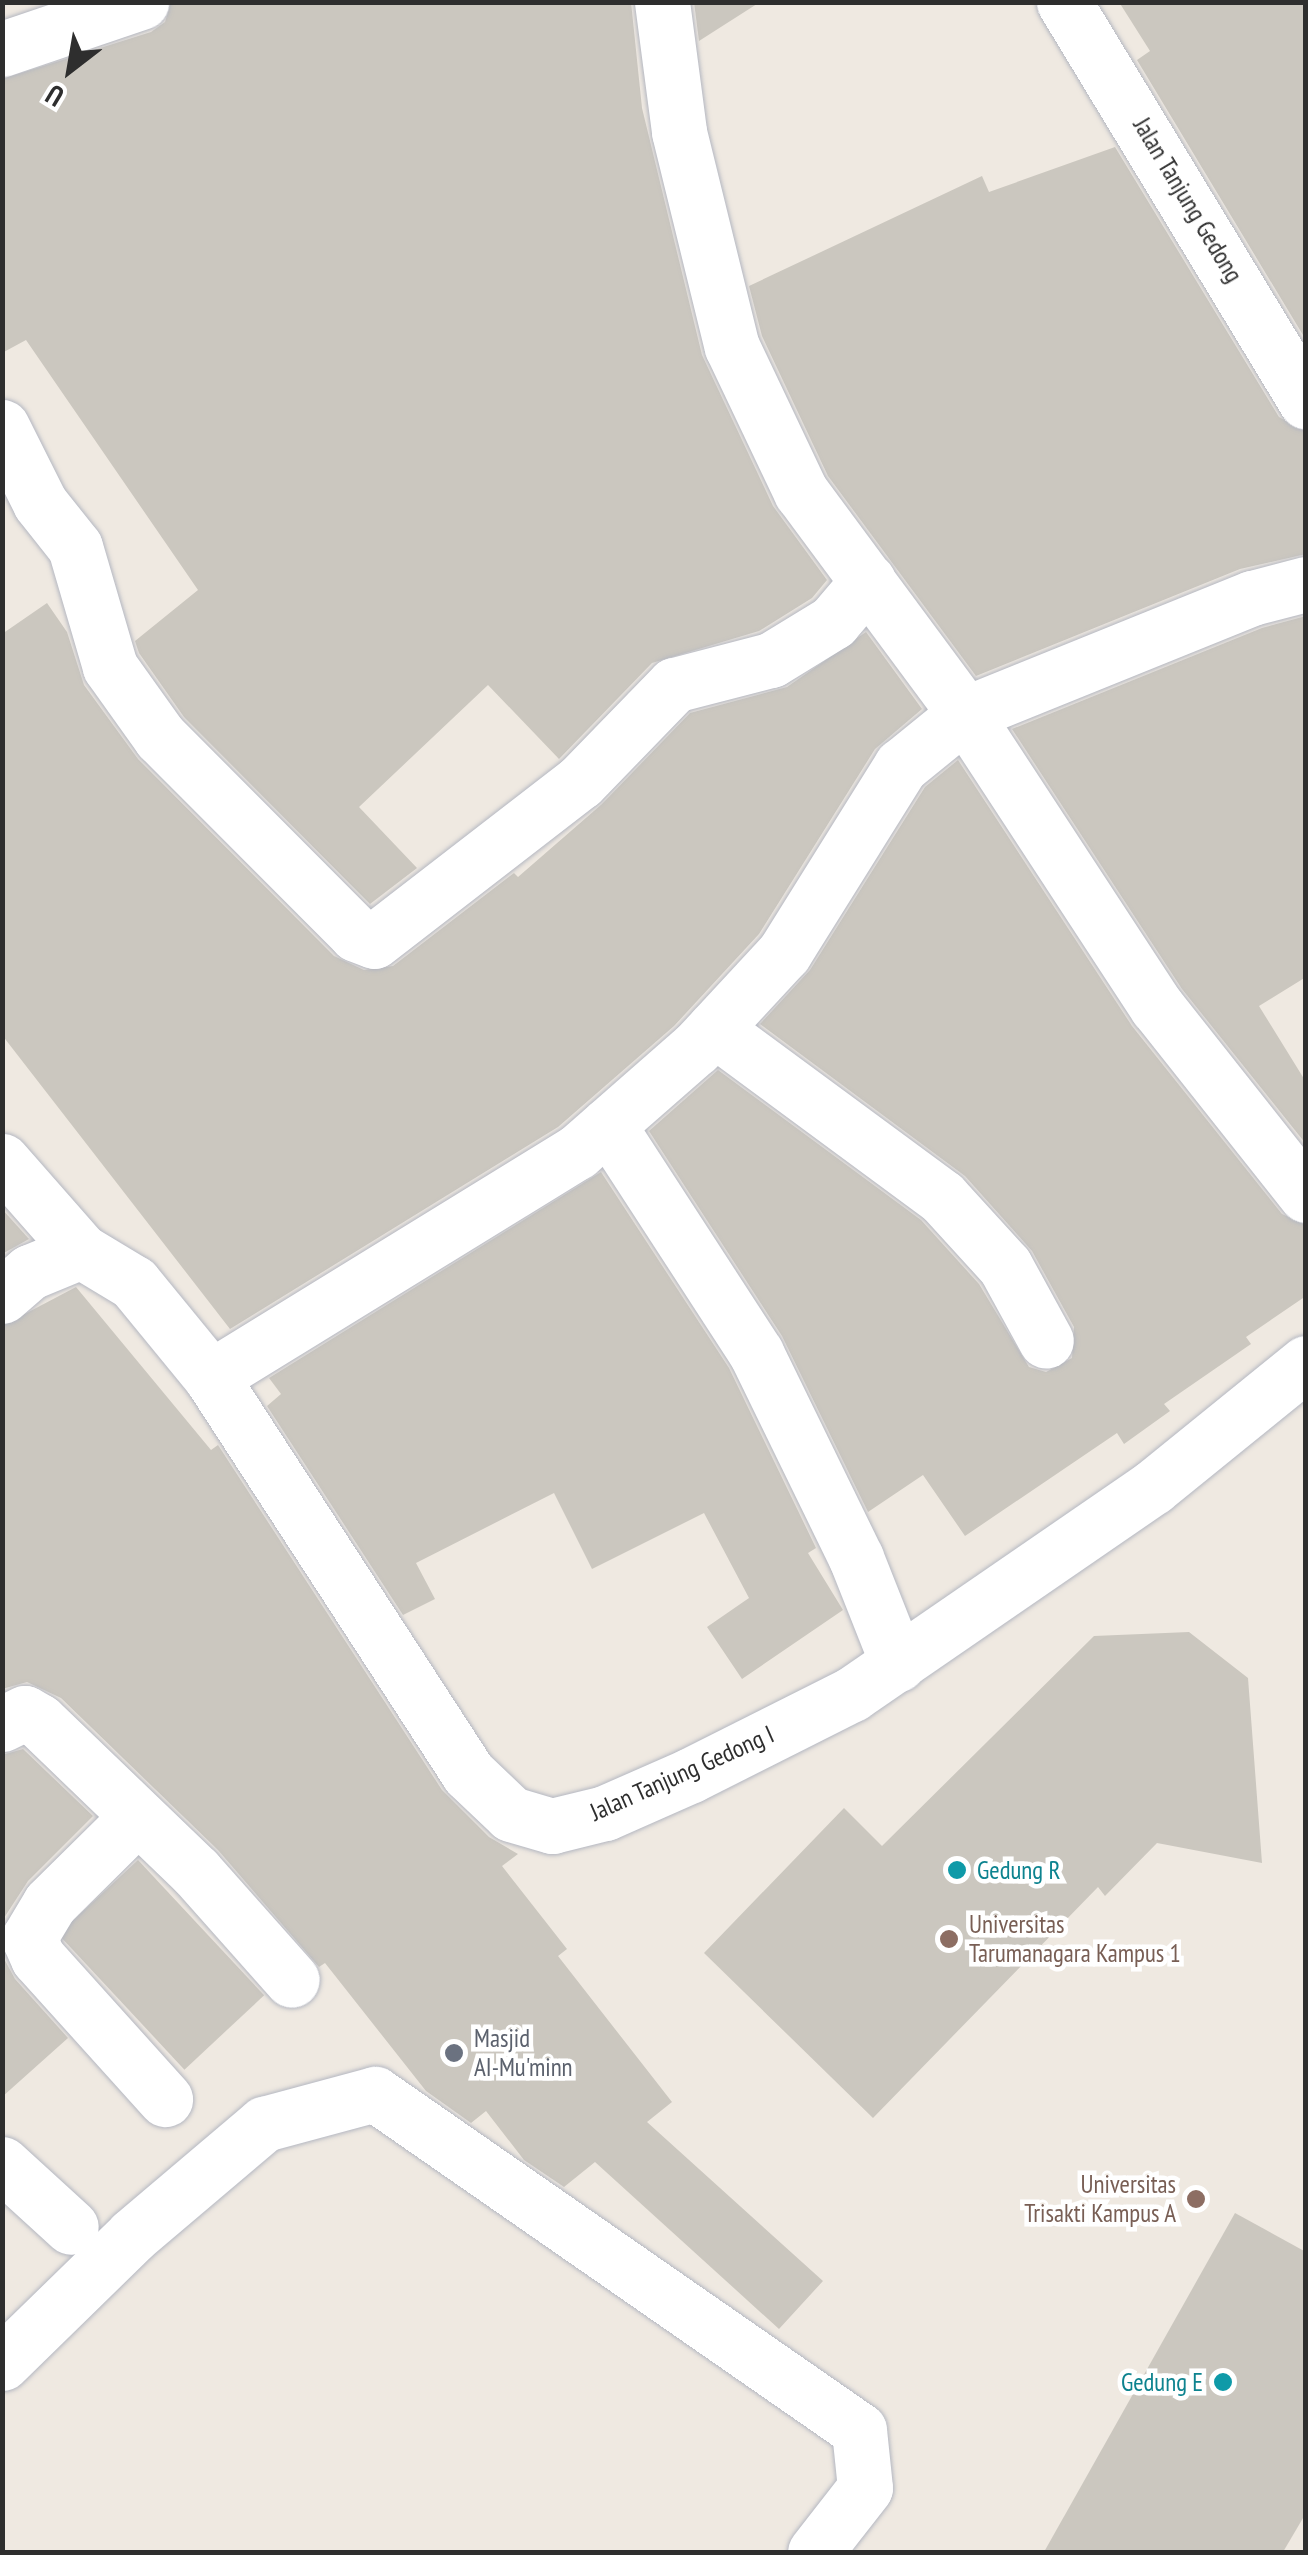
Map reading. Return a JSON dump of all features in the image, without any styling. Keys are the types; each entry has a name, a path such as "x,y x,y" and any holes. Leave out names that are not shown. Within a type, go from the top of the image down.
{"street":[{"path":"2,49 142,2"},
{"path":"662,2 679,132 732,347 801,492 965,714 1157,1006 1306,1196"},
{"name":"Jalan Tanjung Gedong","path":"1064,2 1306,401"},
{"path":"2,427 40,503 75,547 106,657 160,737 342,920 374,941 580,782 674,685 770,660 833,622 868,581"},
{"path":"211,1377 577,1152 608,1125 714,1029 784,953 901,766 965,714 1252,598 1306,584"},
{"path":"714,1029 942,1197 1005,1266 1046,1341"},
{"path":"608,1125 756,1353 898,1664"},
{"name":"Jalan Tanjung Gedong I","path":"2,1161 81,1252 134,1283 211,1377 468,1773 510,1814 552,1826 606,1813 691,1776 898,1664 1153,1487 1306,1363"},
{"path":"2,1296 30,1272 81,1252"},
{"path":"2,1724 25,1714 39,1720 135,1819 196,1872 292,1980"},
{"path":"135,1819 50,1903 29,1938 38,1958 165,2099"},
{"path":"2,2363 133,2234 264,2124 375,2094 860,2430 865,2488 815,2552"},
{"path":"2,2164 70,2227"}],"building":[{"path":"171,2 631,2 642,108 702,355 773,506 827,580 812,598 759,631 652,663 559,759 488,685 359,807 417,868 370,904 184,717 139,653 135,641 198,590 26,340 2,353 2,79 151,32 165,22"},
{"path":"694,2 760,2 699,41"},
{"path":"1119,2 1306,2 1306,340 1137,60 1150,51"},
{"path":"1115,147 1279,417 1306,432 1306,554 1240,569 976,676 828,476 762,336 749,286 982,176 989,192"},
{"path":"47,603 67,632 84,685 138,759 334,956 364,970 393,966 514,873 518,877 602,804 690,713 787,687 866,632 922,709 875,749 759,934 674,1026 558,1127 230,1329 2,1035 2,634"},
{"path":"1306,616 1306,977 1259,1006 1306,1082 1306,1144 1182,989 1012,729 1262,628"},
{"path":"958,760 1132,1026 1282,1214 1306,1225 1306,1296 1246,1337 1251,1344 1164,1404 1170,1411 1124,1444 1117,1433 965,1536 923,1475 868,1512 782,1336 649,1131 718,1070 921,1220 979,1284 1029,1367 1046,1372 1072,1358 1074,1327 1032,1251 965,1176 760,1024 810,970 925,787"},
{"path":"601,1172 729,1368 816,1548 808,1553 843,1610 742,1679 707,1627 749,1598 704,1513 592,1569 554,1493 416,1563 435,1599 403,1615 267,1406 281,1394 269,1378"},
{"path":"2,1209 29,1239 2,1254"},
{"path":"76,1287 211,1450 218,1445 442,1790 489,1837 518,1854 502,1866 567,1949 558,1956 672,2102 647,2122 823,2281 779,2329 595,2162 564,2187 524,2160 486,2111 471,2123 426,2091 325,1963 319,1967 218,1850 61,1698 27,1682 2,1689 2,1326"},
{"name":"Gedung R","path":"1189,1632 1248,1678 1262,1863 1157,1843 1105,1896 1098,1887 873,2118 704,1953 844,1808 882,1846 1094,1636"},
{"path":"23,1749 93,1816 28,1881 2,1921 2,1755"},
{"path":"138,1860 264,1995 184,2070 58,1934"},
{"path":"2,1955 15,1979 68,2038 2,2097"},
{"name":"Gedung E","path":"1235,2213 1306,2252 1306,2513 1283,2552 1044,2552"}],"place":[{"name":"Gedung R","path":"957,1870"},
{"name":"Universitas Tarumanagara Kampus 1","path":"949,1939"},
{"name":"Masjid AI-Mu'minn","path":"454,2053"},
{"name":"Universitas Trisakti Kampus A","path":"1196,2199"},
{"name":"Gedung E","path":"1223,2382"}]}
